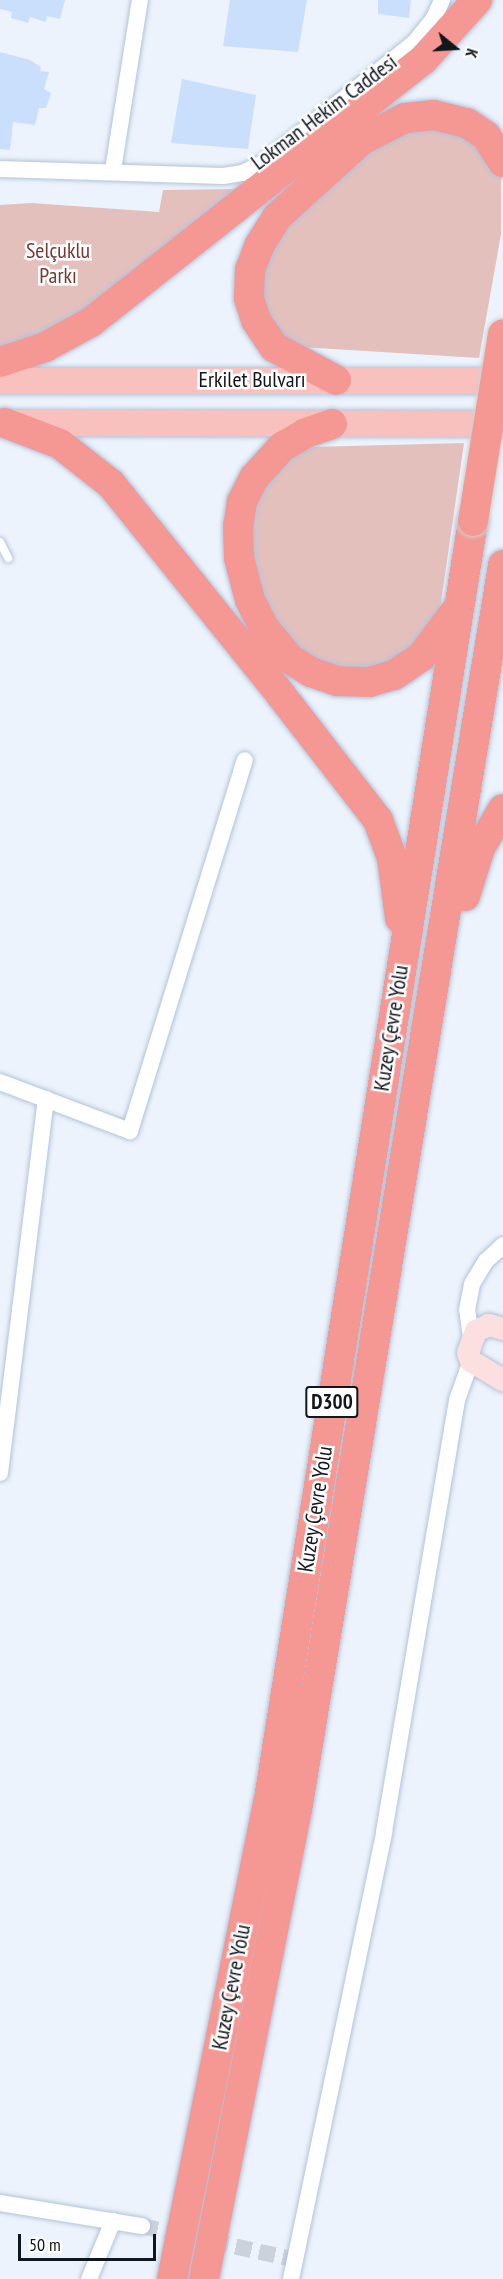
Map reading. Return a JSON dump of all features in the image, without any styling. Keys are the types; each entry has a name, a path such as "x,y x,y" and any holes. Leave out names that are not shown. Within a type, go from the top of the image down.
{"highway":[{"path":"0,362 45,347 91,322 423,60 477,0"},
{"path":"336,380 274,347 256,320 249,298 250,270 259,246 277,217 288,203 362,140 405,118 434,115 467,123 486,136 503,162"},
{"name":"Kuzey Çevre Yolu","path":"172,2279 269,1798 503,334"},
{"path":"2,423 60,444 111,484 378,820 392,858 404,950"},
{"path":"332,424 306,433 277,452 254,478 242,502 238,537 243,579 256,615 272,641 291,659 324,678 353,683 381,680 401,672 433,646 451,620 462,590"},
{"name":"Kuzey Çevre Yolu","path":"204,2279 297,1810 503,565"},
{"path":"430,1011 474,864 503,809"}],"main road":[{"name":"Erkilet Bulvarı","path":"0,381 503,381"},
{"name":"Erkilet Bulvarı","path":"2,423 503,424"}],"street":[{"path":"113,170 140,0"},
{"name":"Lokman Hekim Caddesi","path":"0,169 113,170 223,176 253,169 414,43 434,18 442,0"},
{"path":"0,1082 130,1131 245,760"},
{"path":"0,1473 5,1396 46,1099"},
{"path":"291,2279 384,1832 458,1400 471,1360 471,1337 467,1310 472,1284 486,1262 503,1245"},
{"path":"471,1337 489,1325 503,1329"},
{"path":"471,1360 503,1380"},
{"path":"0,2203 142,2226"},
{"path":"89,2279 113,2221"}],"lane":[{"path":"0,542 8,558"}],"green space":[{"path":"458,129 501,174 501,234 479,358 300,347 273,328 257,286 289,215 398,130"},
{"name":"Selçuklu Parkı","path":"237,189 81,320 0,347 0,205 31,203 159,212 163,190"},
{"path":"464,443 440,609 412,653 363,673 305,656 262,601 248,523 277,465 310,447"}],"building":[{"path":"0,0 65,0 60,19 47,16 46,22 30,17 28,23 11,18 12,12 0,9"},
{"path":"230,0 307,0 298,52 223,46"},
{"path":"378,0 411,0 409,18 378,14"},
{"path":"0,52 30,60 41,67 40,71 49,72 44,89 51,93 46,108 39,108 35,125 13,122 10,150 0,149"},
{"path":"182,79 256,95 248,149 171,143"}],"tunnel":[{"path":"142,2226 296,2260"}]}
